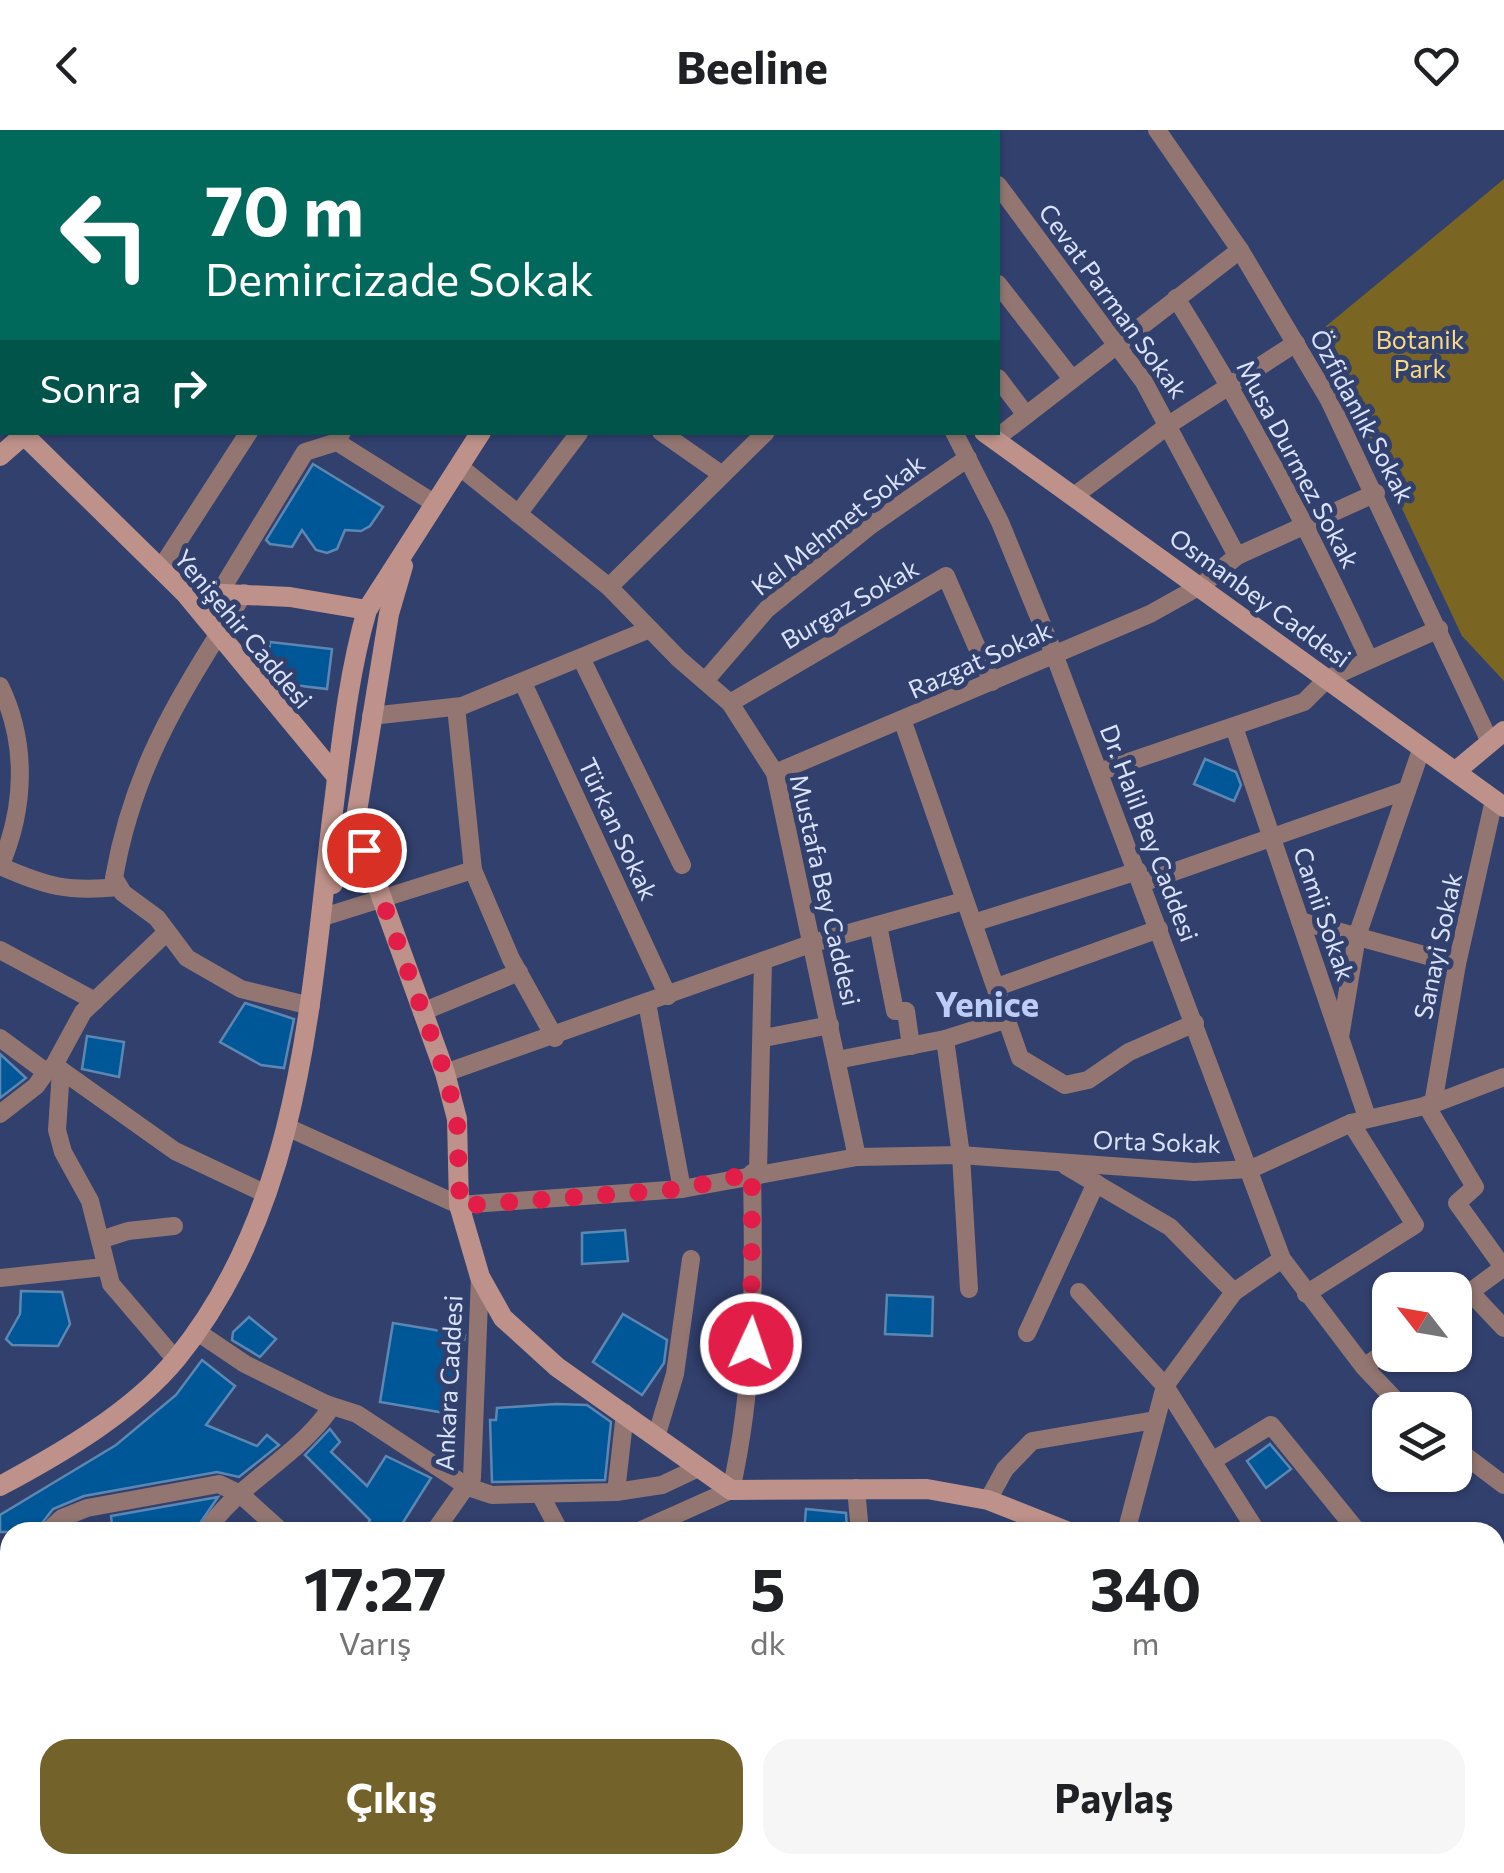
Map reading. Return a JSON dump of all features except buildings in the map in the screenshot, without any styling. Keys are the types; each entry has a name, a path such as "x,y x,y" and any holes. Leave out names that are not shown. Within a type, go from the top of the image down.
{"street":[{"name":"Özfidanlık Sokak","path":"1157,130 1240,250 1296,343 1376,493 1438,629 1500,733"},
{"name":"Cevat Parman Sokak","path":"1000,195 1116,343 1170,424 1237,556"},
{"path":"1000,430 1026,415 1240,250"},
{"path":"1000,287 1072,378"},
{"name":"Musa Durmez Sokak","path":"1176,298 1229,383 1306,523 1368,657"},
{"path":"1074,496 1229,383 1296,343"},
{"path":"1000,381 1026,415"},
{"path":"161,568 246,435"},
{"path":"0,1486 104,1424 176,1360 198,1332 224,1286 289,1128 311,1006 346,700 367,610 480,435"},
{"path":"518,514 578,435"},
{"path":"609,587 763,435"},
{"name":"Dr. Halil Bey Caddesi","path":"956,435 1000,522 1054,654 1282,1259 1364,1367 1388,1392"},
{"path":"0,456 30,436"},
{"name":"Yenişehir Caddesi","path":"30,436 184,592 337,777"},
{"name":"Osmanbey Caddesi","path":"989,436 1202,585 1499,803"},
{"path":"220,592 305,452 340,437 434,504"},
{"path":"682,438 721,474"},
{"name":"Kel Mehmet Sokak","path":"705,681 766,609 871,525 968,458"},
{"name":"Mustafa Bey Caddesi","path":"460,466 609,587 730,702 775,774 856,1157"},
{"name":"Razgat Sokak","path":"775,774 1150,614 1202,585 1237,556 1376,493"},
{"path":"320,918 355,824 389,614 411,540"},
{"name":"Burgaz Sokak","path":"730,702 946,576 992,682"},
{"path":"184,592 244,594 389,614"},
{"path":"244,594 178,695 146,759 114,878 187,958 214,976 241,989 311,1006"},
{"path":"371,716 456,707 582,660 650,629"},
{"path":"1100,772 1304,702 1327,679 1368,657 1438,629"},
{"path":"582,660 682,865"},
{"name":"Türkan Sokak","path":"523,682 668,996"},
{"path":"1,689 20,735 22,768 0,866 72,892 119,887"},
{"path":"456,707 473,870 519,972 555,1038"},
{"path":"903,722 1020,1058 1042,1075 1066,1085 1088,1080 1129,1052 1195,1023"},
{"name":"Camii Sokak","path":"1234,728 1340,1037 1359,1120 1414,1225 1306,1294"},
{"path":"1456,772 1500,733"},
{"path":"1340,1037 1357,936 1422,747"},
{"path":"337,777 363,780"},
{"path":"972,924 1140,877 1407,790"},
{"name":"Sanayi Sokak","path":"1430,1105 1457,964 1499,803"},
{"name":"Ankara Caddesi","path":"355,824 445,1073 457,1119 460,1206 480,1277 474,1456 468,1487 442,1522"},
{"path":"320,918 473,870"},
{"path":"445,1073 555,1038 813,943 964,901"},
{"path":"1300,921 1457,964"},
{"path":"878,925 895,1011 906,1010 911,1046"},
{"path":"996,987 1159,929"},
{"path":"0,1114 54,1070 83,1012 167,932"},
{"path":"0,950 95,1001"},
{"path":"730,1490 743,1435 749,1374 764,1038 763,961"},
{"path":"422,1012 519,972"},
{"path":"647,1003 682,1189"},
{"path":"837,1060 945,1039 1008,1019"},
{"path":"764,1038 830,1025"},
{"path":"0,1038 14,1052 54,1070 175,1151 264,1193"},
{"path":"945,1039 961,1155 969,1289"},
{"path":"54,1070 57,1130 63,1152 90,1201 111,1284 176,1360"},
{"path":"1251,1169 1359,1120 1430,1105 1504,1077"},
{"path":"1430,1105 1475,1187 1456,1204 1504,1267 1472,1290"},
{"path":"289,1128 460,1206"},
{"name":"Orta Sokak","path":"460,1206 682,1189 856,1157 961,1155 1194,1172 1251,1169"},
{"path":"1061,1164 1170,1227 1234,1292"},
{"path":"1026,1333 1096,1183"},
{"path":"100,1240 128,1231 174,1226"},
{"path":"657,1434 675,1374 691,1259"},
{"path":"1129,1522 1165,1386 1234,1292 1282,1259"},
{"path":"0,1278 104,1266"},
{"path":"480,1277 504,1318 557,1367 657,1434 730,1490"},
{"path":"1078,1292 1165,1386 1251,1522"},
{"path":"1472,1304 1504,1328"},
{"path":"198,1332 244,1364 326,1404 358,1414 468,1487 492,1494 616,1492 662,1485 698,1468"},
{"path":"1364,1367 1372,1361"},
{"path":"215,1522 240,1494 282,1462 320,1423 328,1412 326,1404"},
{"path":"616,1492 625,1412"},
{"path":"988,1500 1005,1469 1032,1441 1155,1420"},
{"path":"1212,1460 1271,1425 1350,1522"},
{"path":"1472,1461 1504,1485"},
{"path":"58,1522 87,1508 220,1484 240,1494 271,1522"},
{"path":"856,1488 859,1522"},
{"path":"659,1522 730,1490 856,1488 927,1489 988,1500 1044,1522"},
{"path":"540,1494 555,1522"}],"green space":[{"name":"Botanik Park","path":"1504,179 1504,681 1462,636 1319,332"}],"district":[{"name":"Yenice","path":"987,1005"}],"route":[{"path":"364,850 445,1073 457,1119 460,1206 682,1189 752,1173 751,1344"}]}
